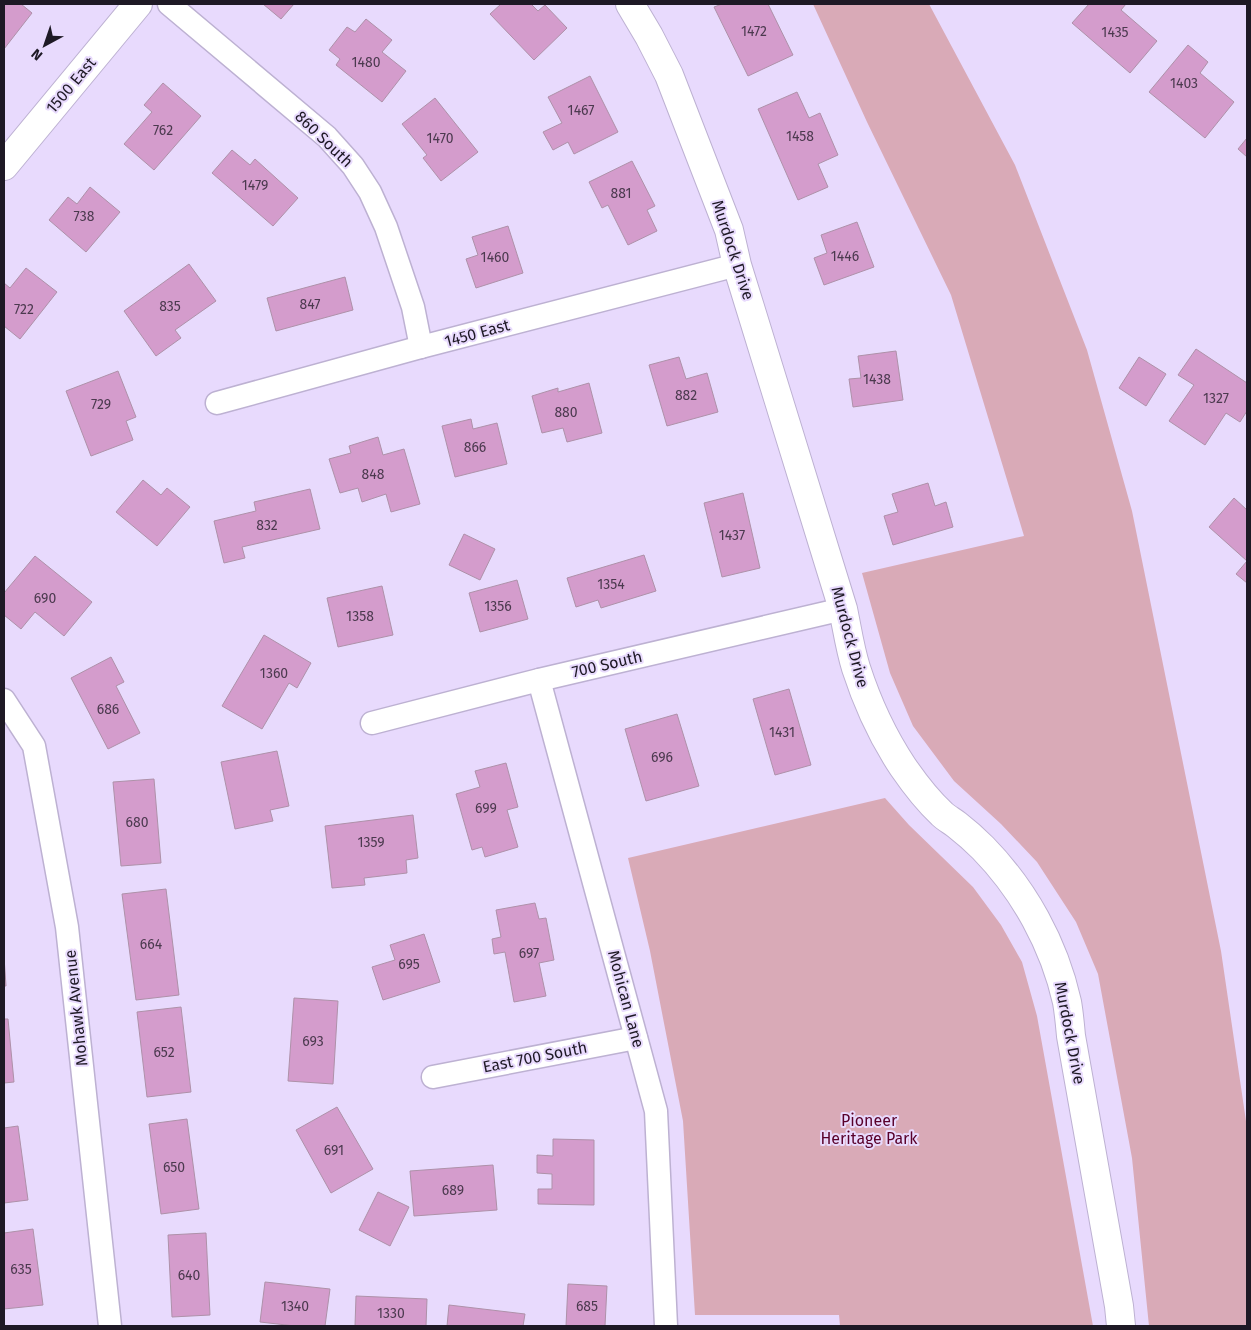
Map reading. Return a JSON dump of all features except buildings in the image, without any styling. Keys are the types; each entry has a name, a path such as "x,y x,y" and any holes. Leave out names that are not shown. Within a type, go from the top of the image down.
{"street":[{"name":"1500 East","path":"4,166 138,4"},
{"name":"860 South","path":"170,4 327,138 353,166 370,192 386,227 412,306 421,347"},
{"name":"Murdock Drive","path":"630,4 669,74 729,230 737,265 843,609 856,667 870,706 888,742 916,785 942,814 982,847 1005,872 1027,904 1045,937 1056,966 1067,1002 1073,1046 1120,1306 1121,1326"},
{"name":"1450 East","path":"218,403 421,347 737,265"},
{"name":"700 South","path":"372,723 539,680 843,609"},
{"name":"Mohican Lane","path":"539,680 656,1110 666,1326"},
{"name":"Mohawk Avenue","path":"4,700 34,746 67,927 110,1326"},
{"name":"East 700 South","path":"433,1077 636,1038"}],"green space":[{"path":"813,4 929,4 1015,165 1087,350 1132,511 1221,951 1247,1128 1247,1326 1149,1326 1132,1158 1098,974 1076,922 1037,862 1001,824 954,781 913,726 890,673 862,573 1024,536 951,295 867,122"},
{"name":"Pioneer Heritage Park","path":"885,798 909,825 973,887 1001,925 1022,962 1037,1016 1093,1326 840,1326 839,1315 695,1315 683,1121 650,951 628,858"}]}
